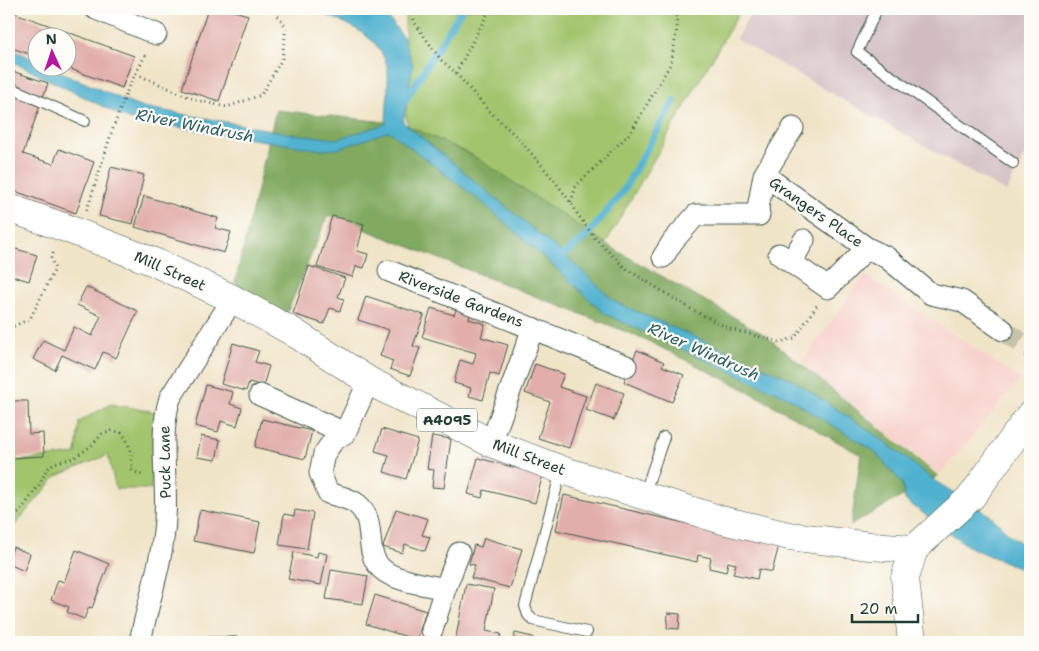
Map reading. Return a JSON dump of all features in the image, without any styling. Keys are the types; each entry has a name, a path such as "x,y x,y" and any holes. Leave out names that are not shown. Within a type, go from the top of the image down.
{"main road":[{"name":"Mill Street","path":"9,208 154,262 233,299 293,332 369,381 491,443 562,470 722,520 789,536 870,546 914,549"},
{"path":"912,642 904,578 914,549 972,496 1030,415"}],"street":[{"path":"96,9 156,34"},
{"name":"Grangers Place","path":"663,257 696,215 760,215 758,208 764,175 793,128"},
{"name":"Grangers Place","path":"764,175 868,248 886,257 931,294 962,301 1003,330"},
{"path":"804,240 786,257 828,288"},
{"name":"Grangers Place","path":"828,288 868,248"},
{"name":"Riverside Gardens","path":"389,271 626,366"},
{"name":"Puck Lane","path":"140,642 159,560 165,522 165,415 170,398 233,299"},
{"name":"Riverside Gardens","path":"491,443 533,328"},
{"path":"369,381 345,433 333,441 324,454 320,473 328,493 356,504 368,518 371,554 383,570 409,582 445,588"},
{"path":"260,395 345,433"},
{"path":"432,630 445,588 459,553"}],"lane":[{"path":"877,9 857,52 1013,163"},
{"path":"9,87 85,121"},
{"path":"643,496 664,436"},
{"path":"562,470 525,606 528,615 533,620 587,632"}],"path":[{"path":"136,74 196,100 227,107 261,95 282,59 286,27 275,12 266,9"},
{"path":"413,9 414,22 441,60 456,73 488,110 519,139 554,180 595,238 625,268 691,309 730,329 780,342 795,338 828,288"},
{"path":"456,73 490,9"},
{"path":"571,203 576,186 630,132 671,63 677,29 676,9"},
{"path":"74,232 84,217 125,97"},
{"path":"9,328 30,319 55,269"},
{"path":"9,518 19,513 39,485 47,469 54,463 74,458 91,446 102,434 112,431 121,432 126,438 132,470 141,476 165,476"}],"shaded area":[{"path":"753,9 1030,9 1030,144 1006,192 736,39"},
{"path":"865,275 1020,379 940,475 801,363"}],"green space":[{"path":"405,9 741,9 597,258 414,149 406,116"},
{"path":"276,110 404,124 472,155 614,249 765,335 938,476 851,525 861,455 744,389 642,338 328,215 286,315 235,283"},
{"path":"111,404 156,412 151,489 116,489 108,455 57,476 12,528 9,526 9,462 76,454 79,422"}],"water":[{"name":"River Windrush","path":"310,9 375,9 385,13 403,37 413,65 403,122 567,257 615,302 793,380 883,440 935,481 991,516 1011,536 1030,549 1030,572 971,548 905,500 902,483 874,451 787,397 605,314 483,203 389,131 338,149 322,150 128,119 45,78 74,78 137,106 293,134 337,139 386,124 388,71 382,54 375,44 356,29"},
{"path":"9,48 28,57 28,69 9,60"}],"building":[{"path":"208,9 227,9 248,15 219,101 182,89"},
{"path":"9,11 56,28 28,28 28,54 9,47"},
{"path":"78,36 134,56 122,88 78,72"},
{"path":"9,70 28,76 28,78 48,83 23,154 53,164 59,149 94,162 76,213 9,189"},
{"path":"111,167 144,175 133,224 99,216"},
{"path":"144,196 218,218 215,228 231,232 224,253 135,227"},
{"path":"332,216 364,224 357,251 368,254 364,268 356,266 353,277 317,267"},
{"path":"9,247 37,255 29,281 9,275"},
{"path":"309,266 345,278 338,297 344,299 340,311 330,308 324,324 293,314"},
{"path":"86,287 138,311 116,358 103,352 95,370 62,355 55,370 33,359 43,340 64,350 74,327 92,336 101,316 77,305"},
{"path":"366,296 424,315 413,346 420,348 410,376 390,369 393,361 380,356 389,330 358,320"},
{"path":"457,307 471,311 469,319 485,324 481,337 508,345 499,376 490,373 483,400 469,396 471,388 454,383 460,360 473,364 476,353 422,337 431,308 454,315"},
{"path":"233,343 259,351 255,362 269,366 263,386 249,382 246,391 221,384"},
{"path":"637,350 664,362 662,366 684,375 672,402 624,382"},
{"path":"535,364 564,374 559,387 586,396 569,448 538,438 550,402 525,393"},
{"path":"596,383 624,393 614,420 586,410"},
{"path":"206,385 233,392 230,404 242,408 237,426 221,421 218,432 195,426"},
{"path":"9,401 28,401 29,434 43,433 44,456 9,458"},
{"path":"262,419 312,431 305,459 255,447"},
{"path":"382,429 418,440 406,479 384,472 389,455 375,451"},
{"path":"201,436 220,440 216,460 197,457"},
{"path":"432,436 451,439 444,488 432,487 434,470 427,469"},
{"path":"478,458 543,475 535,503 484,490 482,498 468,494"},
{"path":"564,495 779,545 772,572 759,569 757,579 733,574 736,564 728,562 726,572 709,568 711,558 698,555 697,562 556,530"},
{"path":"396,509 428,519 422,535 430,537 425,551 405,544 402,553 383,547"},
{"path":"200,510 260,522 254,553 193,541"},
{"path":"295,510 313,513 307,549 279,545 284,514 294,516"},
{"path":"484,538 522,549 510,588 471,578 475,565 469,564 474,545 481,547"},
{"path":"13,547 30,554 24,571 9,564"},
{"path":"76,550 109,564 92,608 89,607 84,619 67,612 69,607 51,600 58,580 64,582"},
{"path":"294,552 317,557 318,552 327,554 321,585 288,579"},
{"path":"331,570 368,576 363,604 326,599"},
{"path":"466,584 494,589 486,631 501,634 499,642 455,642"},
{"path":"375,595 426,611 417,640 366,624"},
{"path":"668,613 680,614 679,629 667,628"},
{"path":"515,633 533,637 532,642 513,642"},
{"path":"196,637 237,637 237,642 196,642"},
{"path":"650,638 672,641 672,642 650,642"}],"waterway":[{"path":"403,104 462,9"},
{"path":"559,258 584,239 622,193 674,101"}],"tunnel":[{"path":"1003,330 1030,349"}]}
